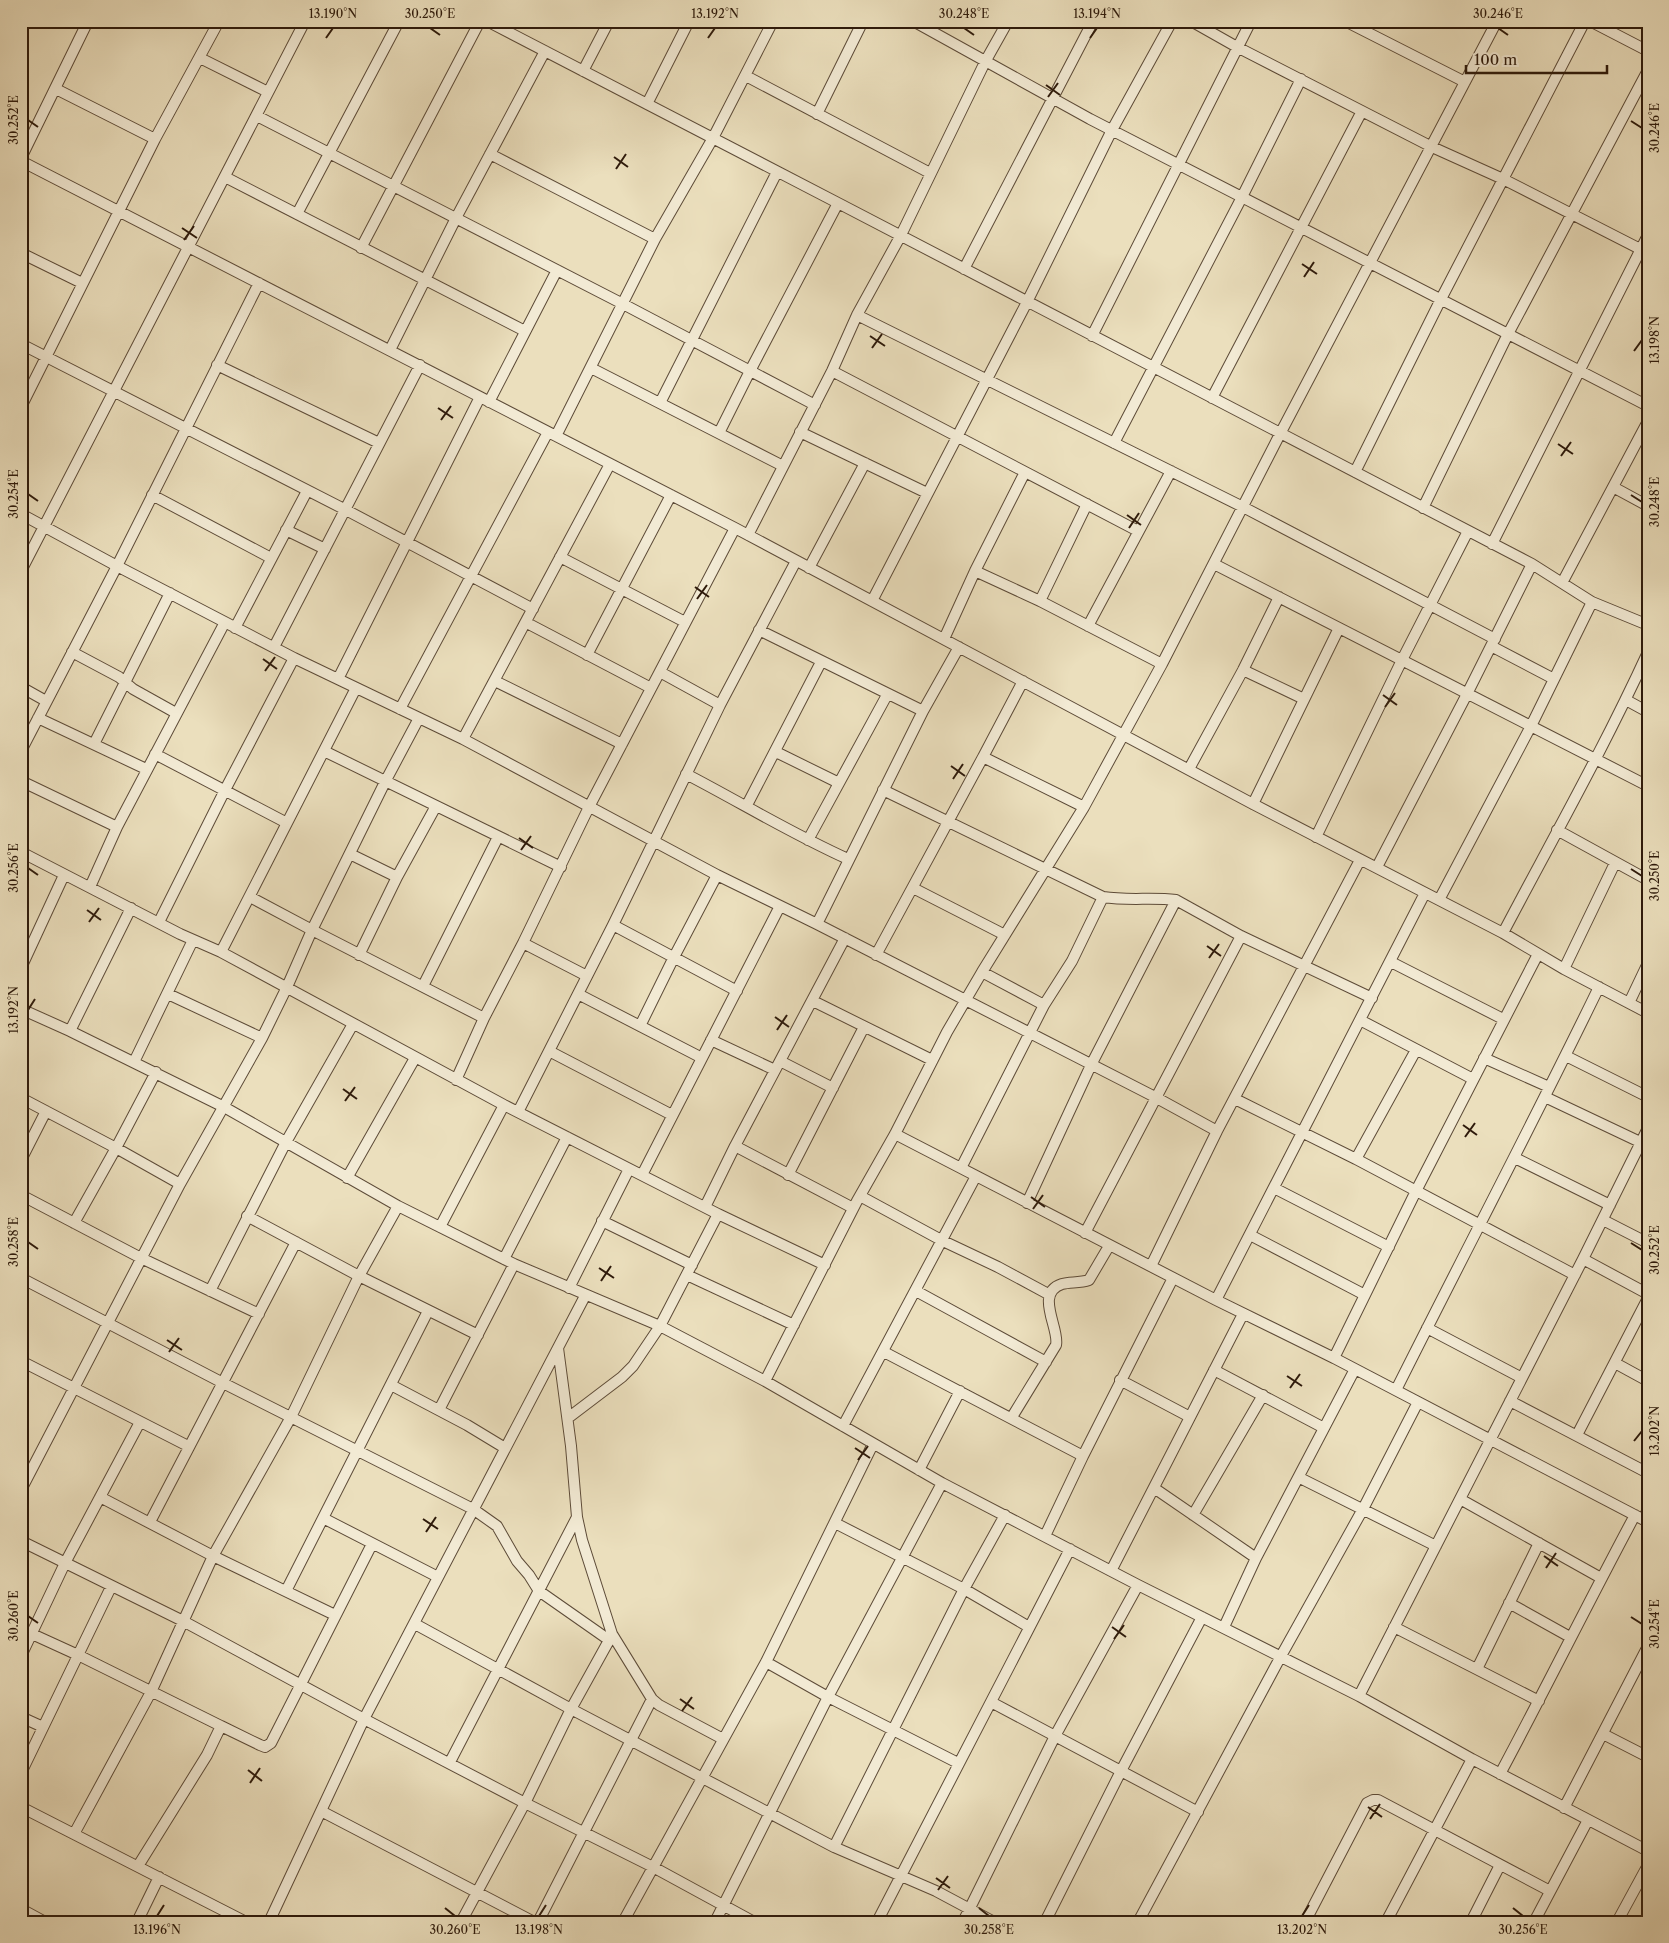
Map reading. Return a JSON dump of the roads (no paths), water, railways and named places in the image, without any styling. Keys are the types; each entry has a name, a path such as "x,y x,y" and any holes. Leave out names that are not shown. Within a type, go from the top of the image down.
{"street":[{"path":"88,21 21,160 735,528 1253,804 1503,933 1564,969 1648,1012"},
{"path":"21,407 155,139 219,21"},
{"path":"21,571 305,21"},
{"path":"297,214 399,21"},
{"path":"361,248 480,21"},
{"path":"486,21 838,202 1532,564 1592,602 1648,625"},
{"path":"583,71 609,21"},
{"path":"647,104 689,21"},
{"path":"400,709 471,576 592,368 655,239 713,138 773,21"},
{"path":"817,114 863,21"},
{"path":"913,21 1052,99 1648,406"},
{"path":"748,535 832,371 857,315 901,235 985,62 1008,21"},
{"path":"964,269 1093,21"},
{"path":"872,601 926,493 1027,302 1112,130 1172,21"},
{"path":"1191,21 1237,47 1432,147 1503,179 1644,251"},
{"path":"1092,336 1251,21"},
{"path":"1346,21 1465,82"},
{"path":"766,1380 932,1060 982,972 1084,807 1124,735 1497,21"},
{"path":"1355,472 1441,299 1585,21"},
{"path":"1590,21 1648,51"},
{"path":"390,350 456,218 545,51"},
{"path":"200,58 268,92"},
{"path":"1423,508 1508,334 1648,70"},
{"path":"746,76 930,172"},
{"path":"1114,443 1242,197 1300,79"},
{"path":"56,89 155,139"},
{"path":"1212,398 1362,111"},
{"path":"256,116 329,152 815,405"},
{"path":"490,154 655,239"},
{"path":"660,403 777,172"},
{"path":"225,177 424,281 525,331"},
{"path":"719,433 838,202"},
{"path":"1492,544 1580,371 1644,251 1648,235"},
{"path":"21,253 82,283"},
{"path":"338,680 406,544 557,270"},
{"path":"21,751 117,566 259,283"},
{"path":"857,315 1243,507 1430,605 1554,679"},
{"path":"21,344 346,510 406,544 534,609"},
{"path":"217,365 379,443"},
{"path":"274,647 420,366"},
{"path":"592,368 783,466"},
{"path":"832,371 1138,531"},
{"path":"1562,582 1648,421"},
{"path":"800,432 926,493"},
{"path":"809,568 865,463"},
{"path":"463,739 610,464"},
{"path":"1088,626 1171,471"},
{"path":"944,639 975,570 1026,472"},
{"path":"1613,487 1648,506"},
{"path":"235,628 307,491"},
{"path":"152,495 272,558"},
{"path":"588,655 671,495"},
{"path":"1040,600 1087,504"},
{"path":"21,514 235,628 338,680 463,739 717,875 817,924 876,956 1155,1097 1217,1131"},
{"path":"456,1080 484,1018 561,867 589,807 735,528"},
{"path":"286,530 325,549"},
{"path":"1316,837 1402,660 1468,532"},
{"path":"560,557 685,622"},
{"path":"518,1112 720,705 796,561"},
{"path":"1214,564 1648,786"},
{"path":"1377,867 1532,564"},
{"path":"975,570 1040,600 1162,664"},
{"path":"94,744 170,593"},
{"path":"1189,769 1243,670 1279,596"},
{"path":"1439,900 1531,726 1592,602"},
{"path":"90,887 146,769 225,622"},
{"path":"526,622 651,688"},
{"path":"1253,804 1339,628"},
{"path":"759,630 923,712"},
{"path":"817,924 883,790 959,647"},
{"path":"72,652 176,713"},
{"path":"1503,933 1626,700 1648,652"},
{"path":"159,922 294,658"},
{"path":"747,805 821,662"},
{"path":"1243,670 1304,699"},
{"path":"660,672 720,705"},
{"path":"495,681 622,744"},
{"path":"876,956 1023,681"},
{"path":"21,687 46,701"},
{"path":"221,952 356,688"},
{"path":"808,840 887,695"},
{"path":"1626,700 1648,712"},
{"path":"38,718 146,769"},
{"path":"21,1490 180,1184 262,1038 312,930 385,782 419,718"},
{"path":"324,751 561,867"},
{"path":"776,752 839,783"},
{"path":"155,754 287,823"},
{"path":"983,757 1084,807"},
{"path":"686,774 747,805 808,840 848,859"},
{"path":"21,781 117,827"},
{"path":"883,790 1103,897 1128,900 1176,900 1241,936 1372,998"},
{"path":"359,954 397,877 436,806"},
{"path":"1557,830 1648,880"},
{"path":"423,986 498,837"},
{"path":"21,852 193,940 221,952 504,1105 718,1214 825,1265"},
{"path":"350,854 397,877"},
{"path":"1151,1266 1217,1131 1360,860"},
{"path":"1564,969 1615,863"},
{"path":"21,968 64,874"},
{"path":"640,1026 717,875"},
{"path":"913,888 1005,936"},
{"path":"1216,1300 1304,1132 1425,893"},
{"path":"250,897 484,1018"},
{"path":"960,1168 1044,1005 1072,961 1103,897"},
{"path":"1027,1203 1091,1065 1176,900"},
{"path":"642,1175 780,906"},
{"path":"70,1031 131,908"},
{"path":"612,925 737,991"},
{"path":"1085,1233 1241,936"},
{"path":"705,1207 844,938"},
{"path":"134,1062 193,940"},
{"path":"523,943 587,976"},
{"path":"1334,1358 1416,1191 1538,954"},
{"path":"1391,962 1504,1019"},
{"path":"1629,1002 1648,963"},
{"path":"982,972 1044,1005"},
{"path":"1396,1390 1600,987"},
{"path":"168,994 262,1038"},
{"path":"578,994 702,1058"},
{"path":"812,1001 932,1060"},
{"path":"21,1009 156,1072 224,1107 398,1206 514,1264 585,1296 660,1326 766,1380 942,1483 1138,1585 1359,1696 1472,1759 1648,1851"},
{"path":"1360,1020 1473,1079"},
{"path":"210,1291 286,1142 353,1024"},
{"path":"788,1174 864,1027"},
{"path":"711,1040 833,1088"},
{"path":"1356,1159 1416,1050"},
{"path":"549,1051 672,1116"},
{"path":"1566,1056 1648,1097"},
{"path":"348,1178 415,1058"},
{"path":"1484,1058 1640,1142"},
{"path":"74,1223 156,1072"},
{"path":"21,1098 180,1184"},
{"path":"1235,1099 1304,1132 1575,1275"},
{"path":"440,1227 504,1105"},
{"path":"21,1160 46,1111"},
{"path":"1359,1696 1603,1220 1648,1128"},
{"path":"895,1134 1108,1246 1334,1358 1643,1517 1601,1578 1500,1774"},
{"path":"504,1259 567,1137"},
{"path":"735,1146 854,1208"},
{"path":"1515,1158 1610,1205"},
{"path":"569,1288 630,1169"},
{"path":"843,1426 976,1176"},
{"path":"1274,1188 1389,1247"},
{"path":"21,1195 141,1258 258,1314"},
{"path":"860,1196 1050,1295"},
{"path":"74,1834 151,1692 213,1556 291,1417 359,1276 398,1206"},
{"path":"568,1418 628,1371 660,1326 718,1214"},
{"path":"247,1216 359,1276 478,1335"},
{"path":"1603,1220 1648,1243"},
{"path":"602,1221 692,1265"},
{"path":"1250,1235 1364,1295"},
{"path":"150,1522 296,1242"},
{"path":"1012,1417 1052,1354 1057,1341 1049,1310 1050,1295 1061,1284 1089,1280 1108,1246"},
{"path":"1583,1259 1648,1294"},
{"path":"439,1410 514,1264"},
{"path":"688,1275 794,1325"},
{"path":"21,1278 222,1383 473,1509 497,1526 517,1561 530,1575 539,1591 610,1637"},
{"path":"1045,1536 1120,1380 1173,1278"},
{"path":"916,1291 1046,1362"},
{"path":"269,1922 364,1719 585,1296"},
{"path":"1577,1435 1648,1298"},
{"path":"286,1591 428,1311"},
{"path":"1111,1571 1243,1314"},
{"path":"1427,1328 1522,1378"},
{"path":"558,1348 568,1418 577,1517 610,1637 652,1699 659,1705 723,1739"},
{"path":"884,1352 1012,1417 1083,1456"},
{"path":"21,1362 188,1446"},
{"path":"1615,1363 1648,1381"},
{"path":"1224,1627 1256,1558 1300,1478 1355,1369"},
{"path":"1214,1370 1324,1428"},
{"path":"1120,1380 1190,1417"},
{"path":"391,1385 506,1448"},
{"path":"920,1470 960,1391"},
{"path":"1193,1515 1263,1395"},
{"path":"1510,1401 1648,1472"},
{"path":"1138,1922 1281,1656 1363,1509 1418,1402"},
{"path":"21,1656 65,1563 140,1422"},
{"path":"623,1922 652,1866 766,1662 874,1444"},
{"path":"1300,1478 1436,1546"},
{"path":"715,1922 828,1697 942,1483"},
{"path":"1154,1488 1256,1558"},
{"path":"100,1497 213,1556 335,1615"},
{"path":"1460,1499 1601,1578"},
{"path":"834,1847 964,1589 1005,1515"},
{"path":"450,1762 577,1517"},
{"path":"323,1518 438,1577"},
{"path":"835,1523 964,1589 1030,1627"},
{"path":"21,1541 184,1621 364,1719 450,1762 525,1803 652,1866 754,1922"},
{"path":"1477,1669 1539,1543"},
{"path":"32,1634 260,1745 268,1746 274,1738 372,1544"},
{"path":"877,1922 1070,1549"},
{"path":"963,1922 1055,1736 1138,1585"},
{"path":"21,1773 111,1586"},
{"path":"1509,1603 1570,1637"},
{"path":"1046,1922 1121,1771 1202,1617"},
{"path":"415,1624 571,1709 834,1847 936,1891 994,1922"},
{"path":"1394,1627 1539,1701"},
{"path":"461,1922 525,1803 571,1709 610,1637"},
{"path":"1564,1808 1648,1646"},
{"path":"766,1662 828,1697 958,1764"},
{"path":"538,1922 652,1699"},
{"path":"991,1702 1198,1812"},
{"path":"21,1717 43,1727"},
{"path":"138,1866 207,1755 221,1726"},
{"path":"1603,1734 1648,1757"},
{"path":"1386,1922 1472,1759"},
{"path":"1305,1922 1367,1803 1373,1800 1378,1800 1550,1891"},
{"path":"21,1807 159,1877 233,1919 246,1922"},
{"path":"321,1811 534,1922"},
{"path":"1534,1922 1588,1820"},
{"path":"1471,1922 1500,1865"},
{"path":"1616,1922 1648,1865"},
{"path":"136,1922 159,1877"},
{"path":"26,1915 45,1922"}]}
